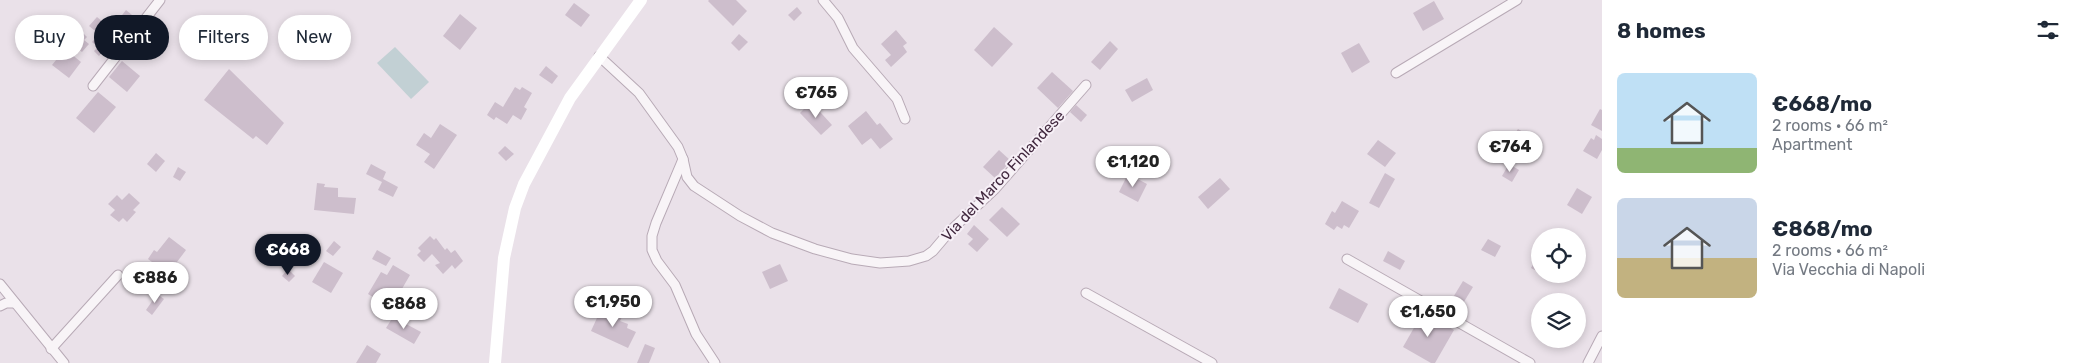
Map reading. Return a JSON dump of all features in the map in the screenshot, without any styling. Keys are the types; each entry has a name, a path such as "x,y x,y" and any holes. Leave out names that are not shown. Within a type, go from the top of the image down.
{"street":[{"path":"93,86 160,0"},
{"path":"496,363 504,258 517,202 526,179 558,118 599,56 641,0"},
{"path":"823,0 838,18 853,48 896,97 905,119"},
{"path":"1396,74 1517,0"},
{"name":"Via del Marco Finlandese","path":"599,56 626,80 648,104 678,147 686,177 694,186 740,216 772,233 815,249 852,259 880,263 914,260 934,251 950,231 995,189 1030,146 1086,85"},
{"path":"682,158 678,175 656,222 652,236 652,250 657,261 675,285 696,334 715,363"},
{"path":"1347,259 1530,363"},
{"path":"51,349 118,275"},
{"path":"0,284 64,363"},
{"path":"1086,293 1212,363"},
{"path":"0,306 6,303 15,303"},
{"path":"1588,363 1602,336"}],"shaded area":[{"path":"395,47 429,82 411,99 377,63"}],"building":[{"path":"709,0 736,0 747,11 733,26"},
{"path":"1434,1 1444,19 1423,31 1413,13"},
{"path":"574,3 590,15 581,27 565,15"},
{"path":"797,7 802,13 794,21 788,15"},
{"path":"126,10 132,15 122,15"},
{"path":"460,14 477,28 460,50 443,36"},
{"path":"94,20 94,30 89,26"},
{"path":"994,27 1013,44 992,67 974,50"},
{"path":"896,30 907,43 903,46 907,52 891,67 885,60 891,55 881,44"},
{"path":"739,34 748,42 739,51 731,43"},
{"path":"84,40 89,44 84,50"},
{"path":"1110,41 1118,49 1100,70 1091,62"},
{"path":"1359,43 1370,62 1352,73 1341,53"},
{"path":"56,60 79,60 81,62 69,78 52,65"},
{"path":"122,61 140,76 127,92 109,77"},
{"path":"546,66 558,76 552,84 539,75"},
{"path":"229,69 284,123 267,145 256,136 253,139 204,100"},
{"path":"1052,72 1073,91 1058,108 1037,88"},
{"path":"1147,78 1153,90 1132,102 1125,90"},
{"path":"515,87 520,90 522,87 532,93 524,107 527,109 521,120 513,115 507,124 496,117 494,120 487,115 495,102 503,107"},
{"path":"98,92 116,107 94,133 76,118"},
{"path":"811,102 832,125 821,135 800,113"},
{"path":"1076,105 1087,115 1081,122 1070,112"},
{"path":"1600,109 1602,110 1602,131 1591,125"},
{"path":"866,111 877,125 880,123 893,139 880,149 871,138 862,145 848,126"},
{"path":"440,124 457,135 434,169 424,162 430,154 416,145 424,133 431,138"},
{"path":"1518,129 1528,135 1515,156 1504,150"},
{"path":"1596,135 1602,139 1602,150 1597,159 1583,151 1591,138 1594,140"},
{"path":"1378,140 1396,153 1385,167 1367,154"},
{"path":"505,146 514,154 506,161 498,153"},
{"path":"999,150 1011,161 995,178 983,167"},
{"path":"156,153 165,161 156,172 147,164"},
{"path":"371,164 386,172 383,179 398,187 393,197 378,190 382,182 366,174"},
{"path":"1509,164 1519,170 1512,182 1502,176"},
{"path":"178,167 186,172 180,181 173,177"},
{"path":"1385,173 1395,179 1379,208 1369,203"},
{"path":"1128,174 1147,184 1138,202 1119,192"},
{"path":"1220,178 1230,189 1208,209 1198,197"},
{"path":"317,183 325,184 324,187 338,188 338,197 356,198 354,214 314,210"},
{"path":"1577,188 1592,197 1582,214 1567,205"},
{"path":"129,193 140,203 133,210 136,212 127,222 123,218 119,222 110,215 115,210 108,204 117,195 122,200"},
{"path":"1342,201 1359,211 1349,228 1344,225 1342,229 1337,226 1334,230 1325,224 1332,211 1335,213"},
{"path":"1002,207 1020,224 1007,237 989,220"},
{"path":"974,225 989,239 977,252 968,244 973,239 967,234"},
{"path":"430,236 434,240 436,238 445,250 447,248 451,253 455,250 463,261 455,269 452,265 443,274 435,265 440,263 432,254 424,262 417,255 421,251 418,248"},
{"path":"169,237 186,250 168,274 148,259 154,250 157,252"},
{"path":"1488,239 1501,246 1495,257 1481,250"},
{"path":"334,241 341,247 333,256 326,251"},
{"path":"308,247 318,254 312,262 302,255"},
{"path":"377,250 391,258 386,266 372,259"},
{"path":"1388,251 1405,261 1400,270 1383,261"},
{"path":"324,262 343,273 331,293 312,282"},
{"path":"780,264 788,281 770,289 762,272"},
{"path":"393,265 410,275 399,294 392,290 384,304 368,294 381,272 387,275"},
{"path":"288,269 295,276 289,282 282,276"},
{"path":"1463,281 1473,287 1459,310 1449,304"},
{"path":"1339,288 1368,304 1358,323 1329,308"},
{"path":"157,294 164,299 152,315 146,310"},
{"path":"602,307 622,317 620,321 628,324 627,328 636,332 628,348 591,331"},
{"path":"1423,312 1454,330 1435,363 1431,363 1403,347"},
{"path":"393,317 421,332 414,344 386,328"},
{"path":"645,344 655,348 649,363 637,363"},
{"path":"367,345 381,354 376,363 356,363"}]}
